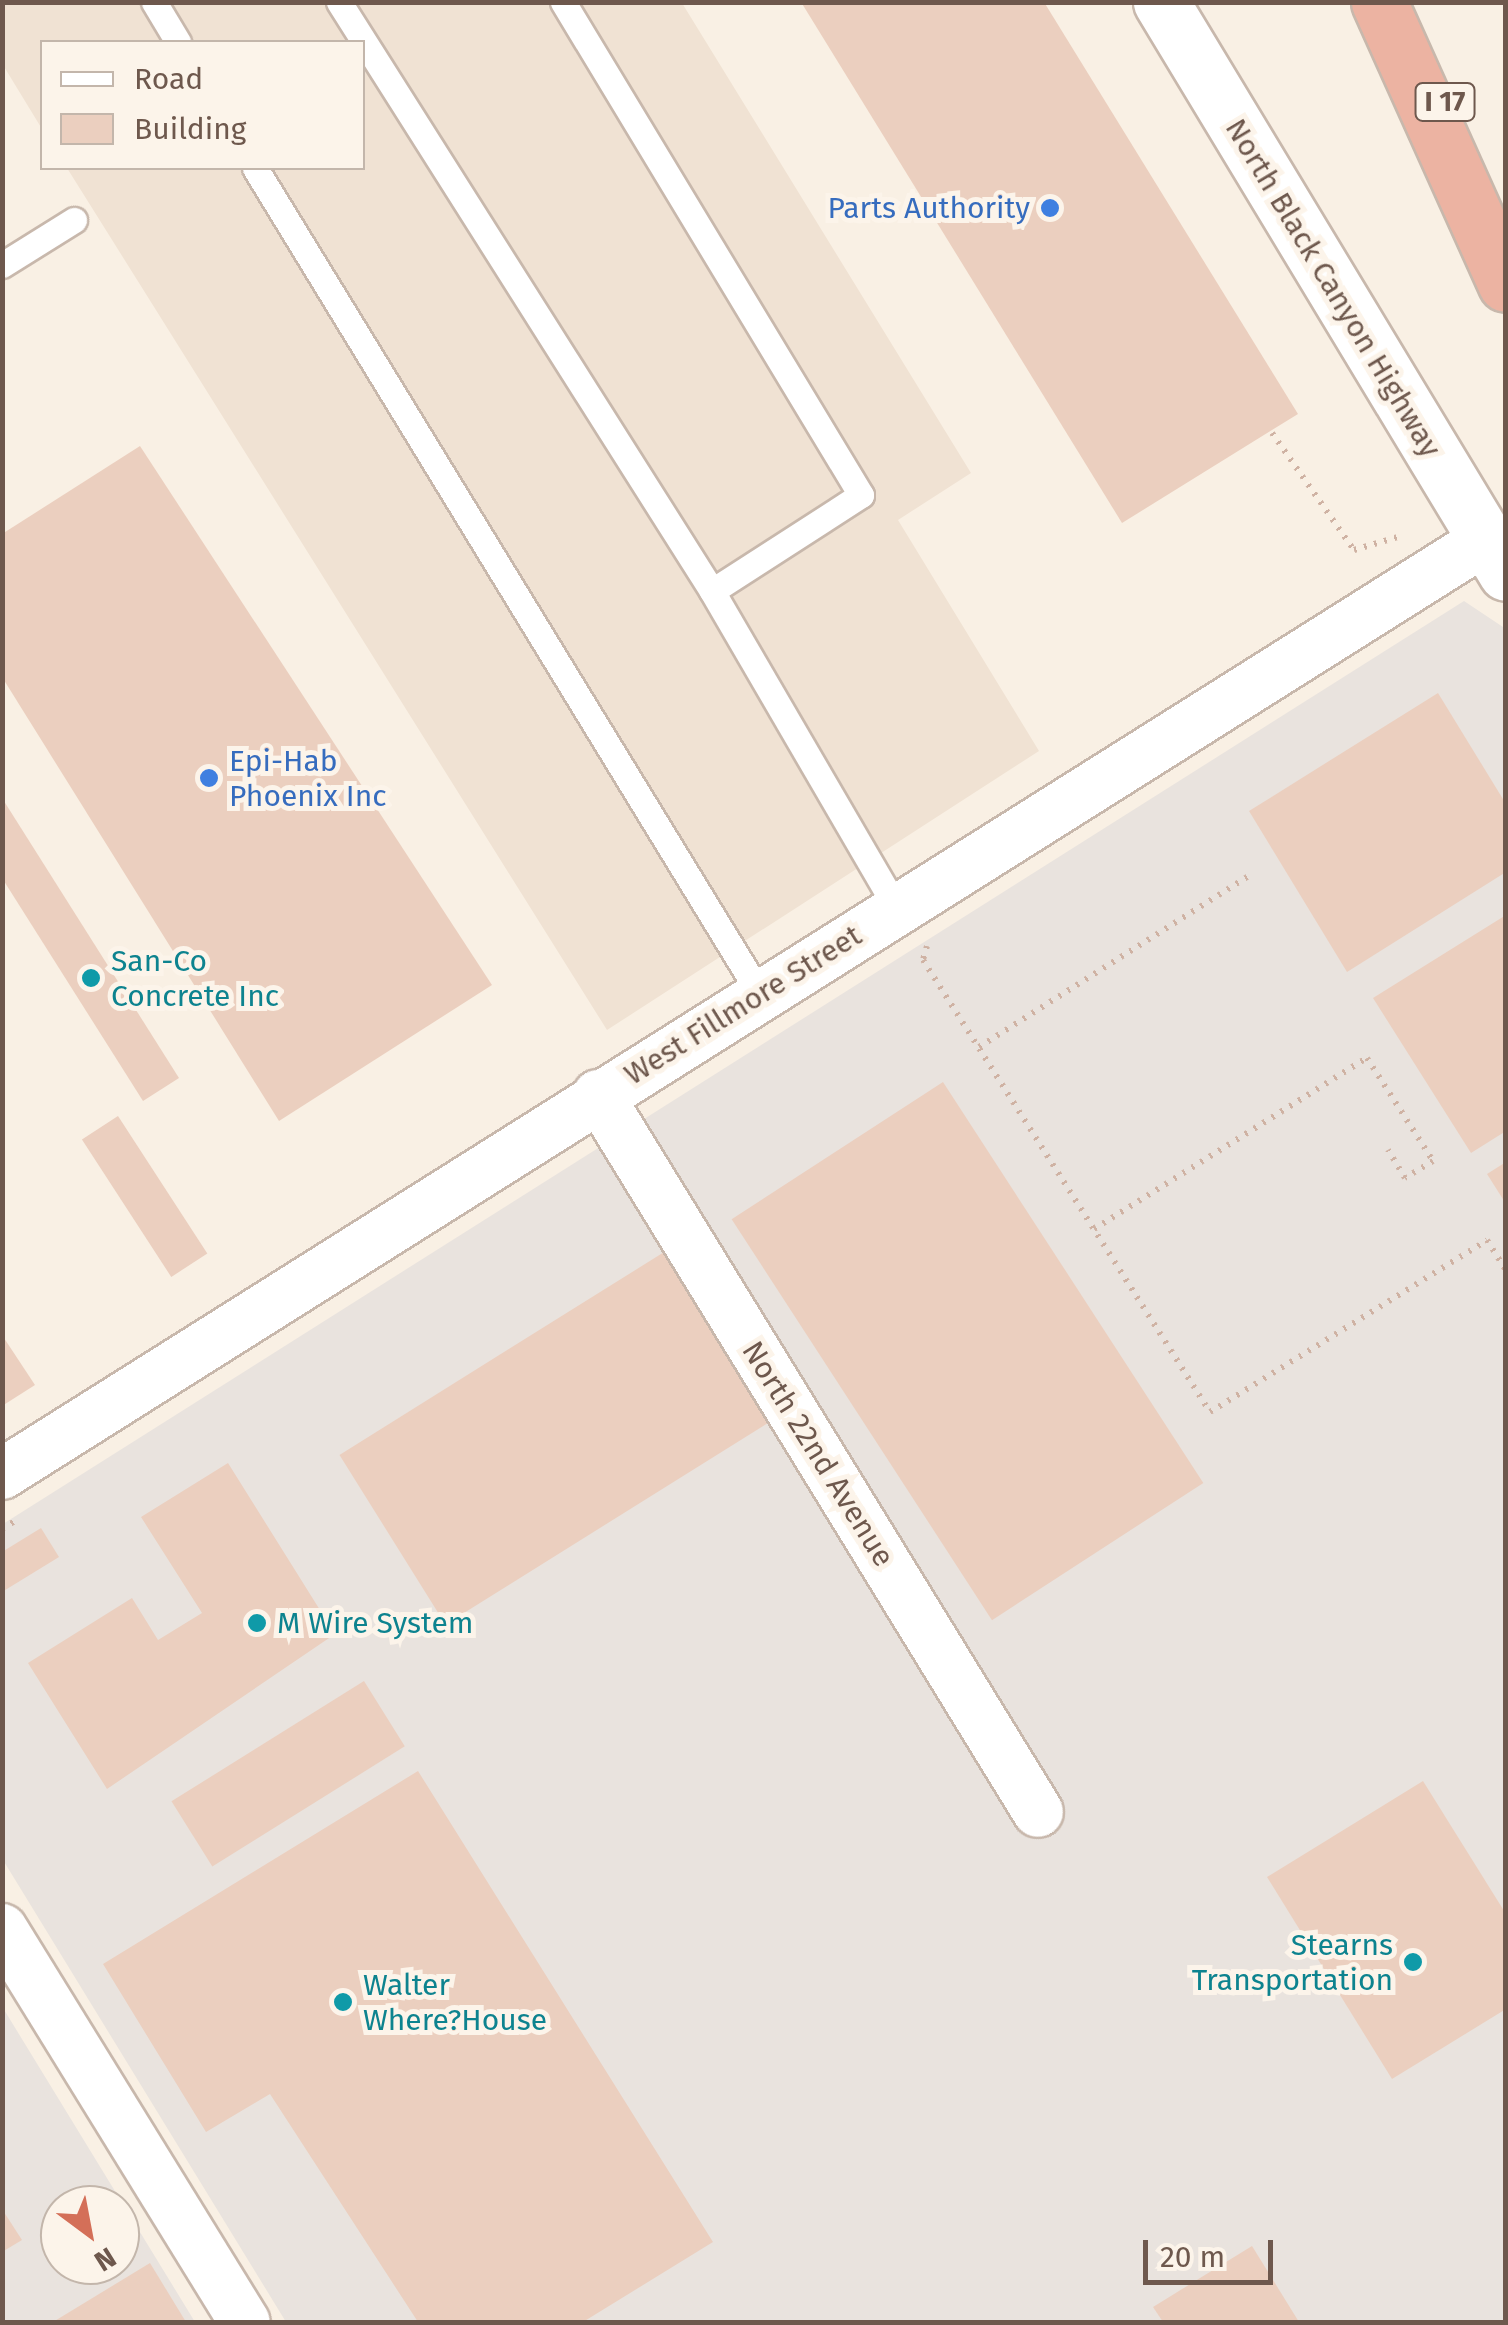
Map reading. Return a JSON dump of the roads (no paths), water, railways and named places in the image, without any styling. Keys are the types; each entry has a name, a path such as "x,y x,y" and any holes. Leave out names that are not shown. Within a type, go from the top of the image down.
{"highway":[{"name":"I 17","path":"1381,2 1506,201"},
{"path":"1381,2 1506,284"}],"main road":[{"name":"North Black Canyon Highway","path":"1161,2 1496,557"}],"street":[{"name":"West Fillmore Street","path":"2,1474 760,994 913,925 1496,557"},
{"name":"North 22nd Avenue","path":"598,1096 1038,1812"},
{"path":"2,1929 245,2322"}],"lane":[{"path":"154,2 177,40"},
{"path":"339,2 363,40"},
{"path":"563,2 861,495 712,591"},
{"path":"365,43 712,591 913,925"},
{"path":"256,170 760,994"},
{"path":"2,265 74,220"}],"place":[{"name":"Parts Authority","path":"1050,208"},
{"name":"Epi-Hab Phoenix Inc","path":"209,778"},
{"name":"San-Co Concrete Inc","path":"91,978"},
{"name":"M Wire System","path":"257,1623"},
{"name":"Stearns Transportation","path":"1413,1962"},
{"name":"Walter Where?House","path":"343,2002"}]}
